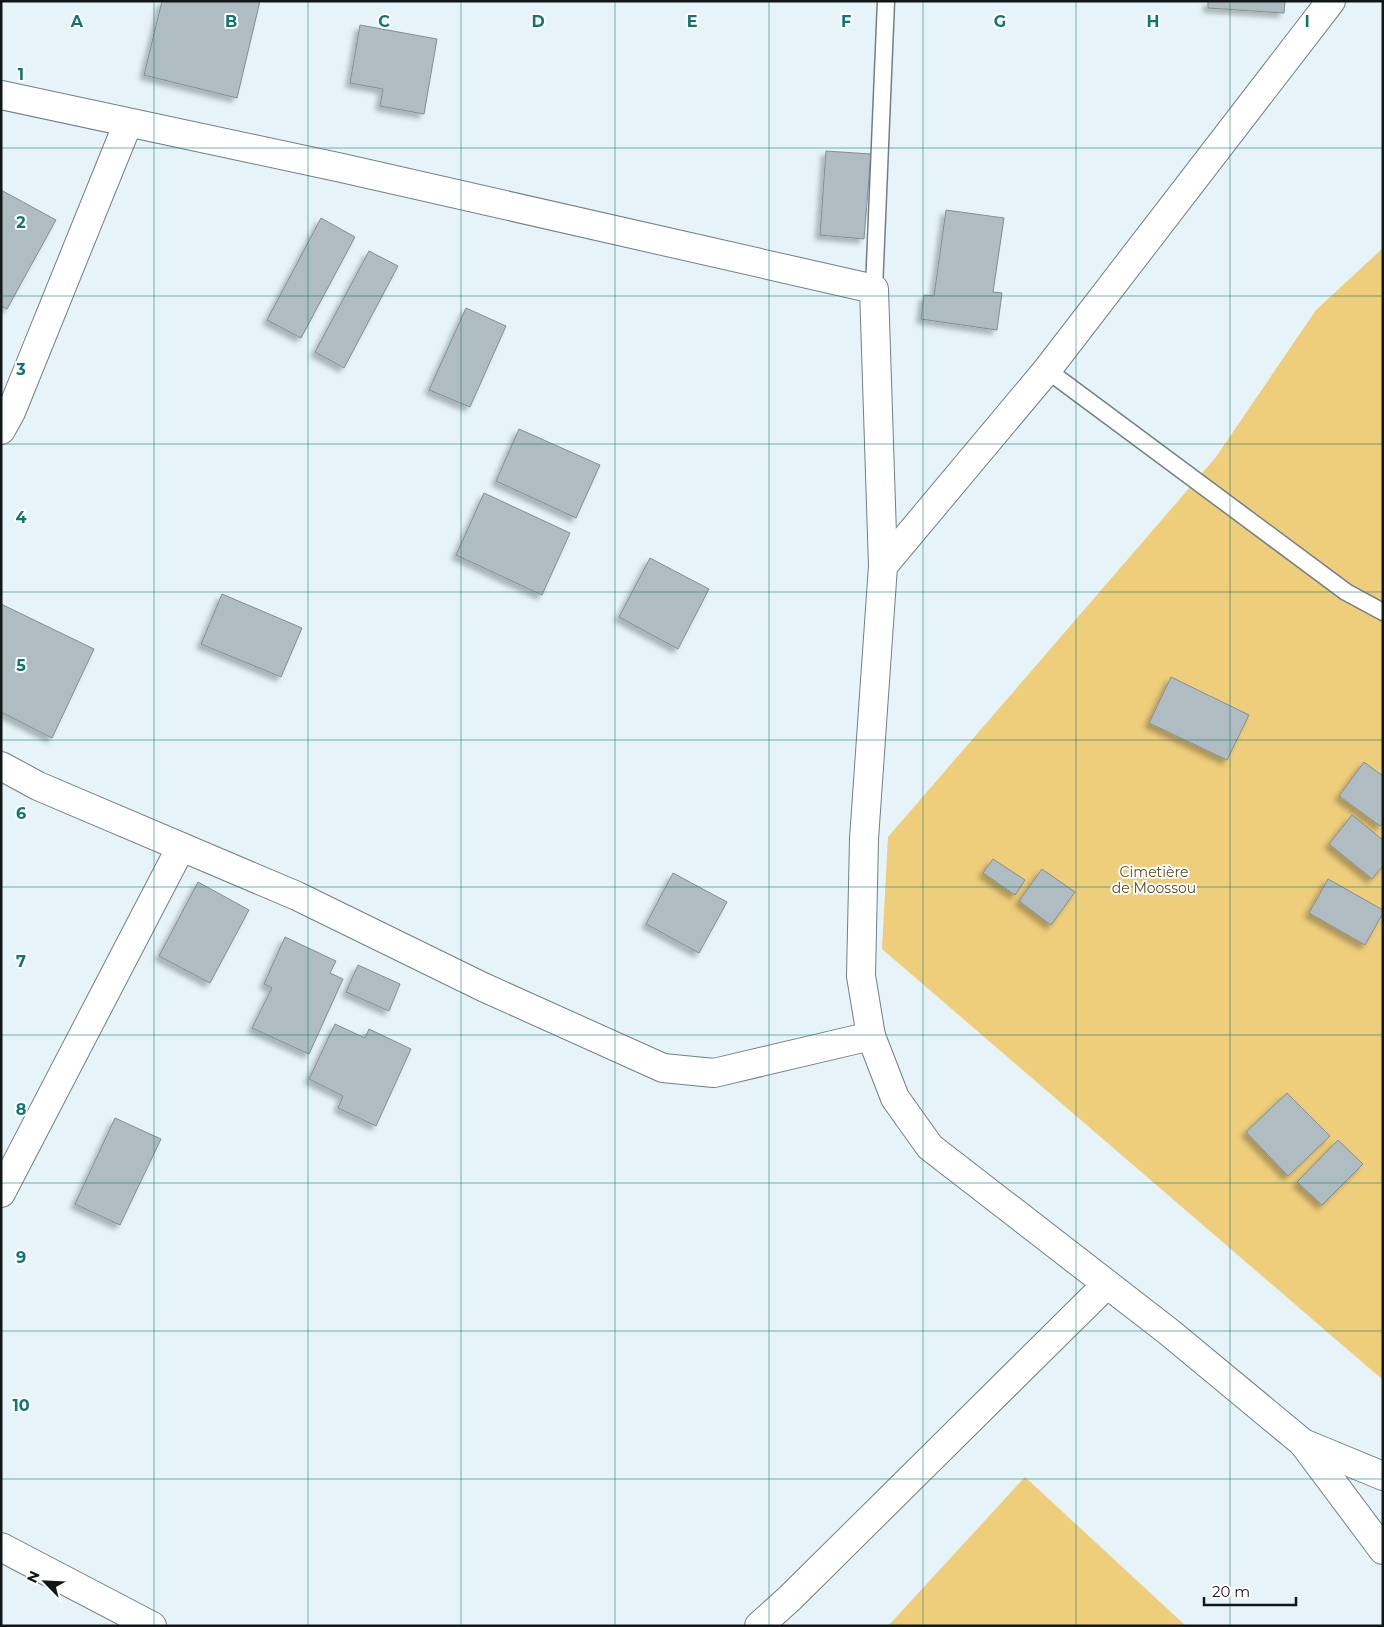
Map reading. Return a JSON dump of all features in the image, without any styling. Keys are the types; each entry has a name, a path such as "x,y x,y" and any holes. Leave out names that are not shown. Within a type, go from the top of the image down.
{"street":[{"path":"883,566 1047,370 1331,1"},
{"path":"1,95 352,170 874,289 883,566 864,839 861,976 871,1036 895,1098 930,1147 1170,1332 1303,1444 1383,1550"},
{"path":"1,430 128,123"},
{"path":"1,766 38,786 297,896 483,986 663,1068 714,1074 871,1036"},
{"path":"1,1193 181,846"},
{"path":"759,1626 790,1598 1107,1284"},
{"path":"1303,1444 1383,1476"},
{"path":"1,1547 152,1626"}],"lane":[{"path":"874,289 886,1"},
{"path":"1047,370 1346,592 1383,612"}],"green space":[{"name":"Cimetière de Moossou","path":"1383,248 1383,1380 882,949 888,837 1216,457 1316,310"},
{"path":"1025,1477 1186,1626 888,1626"}],"building":[{"path":"162,1 260,1 237,98 144,75"},
{"path":"1208,1 1285,1 1284,13 1208,8"},
{"path":"360,25 437,39 424,114 380,106 383,89 350,83"},
{"path":"826,151 871,154 864,239 820,235"},
{"path":"1,190 56,220 7,309 1,306"},
{"path":"946,210 1004,218 993,292 1002,293 997,330 921,319 924,295 934,296"},
{"path":"321,218 355,237 301,338 267,320"},
{"path":"369,251 398,266 344,368 315,352"},
{"path":"466,308 506,326 470,407 429,390"},
{"path":"519,429 600,465 576,518 496,481"},
{"path":"484,493 570,533 542,595 456,555"},
{"path":"650,558 709,589 678,649 619,617"},
{"path":"222,594 302,628 281,677 201,644"},
{"path":"1,604 94,649 52,738 1,712"},
{"path":"1171,677 1249,715 1227,760 1149,723"},
{"path":"1364,762 1383,776 1383,823 1380,826 1339,796"},
{"path":"1352,815 1383,840 1383,866 1372,879 1329,844"},
{"path":"993,859 1025,880 1015,895 983,873"},
{"path":"1042,869 1075,892 1051,925 1019,901"},
{"path":"673,873 727,902 699,953 646,924"},
{"path":"1328,879 1383,910 1365,945 1309,913"},
{"path":"198,882 249,910 210,983 159,956"},
{"path":"285,937 336,961 330,973 343,979 309,1054 252,1028 272,988 264,984"},
{"path":"358,965 400,984 389,1011 346,992"},
{"path":"335,1024 365,1038 369,1029 411,1049 376,1126 338,1108 343,1096 309,1079"},
{"path":"1287,1093 1330,1136 1288,1176 1246,1132"},
{"path":"115,1118 161,1139 120,1225 75,1204"},
{"path":"1338,1140 1363,1164 1322,1205 1297,1182"}]}
